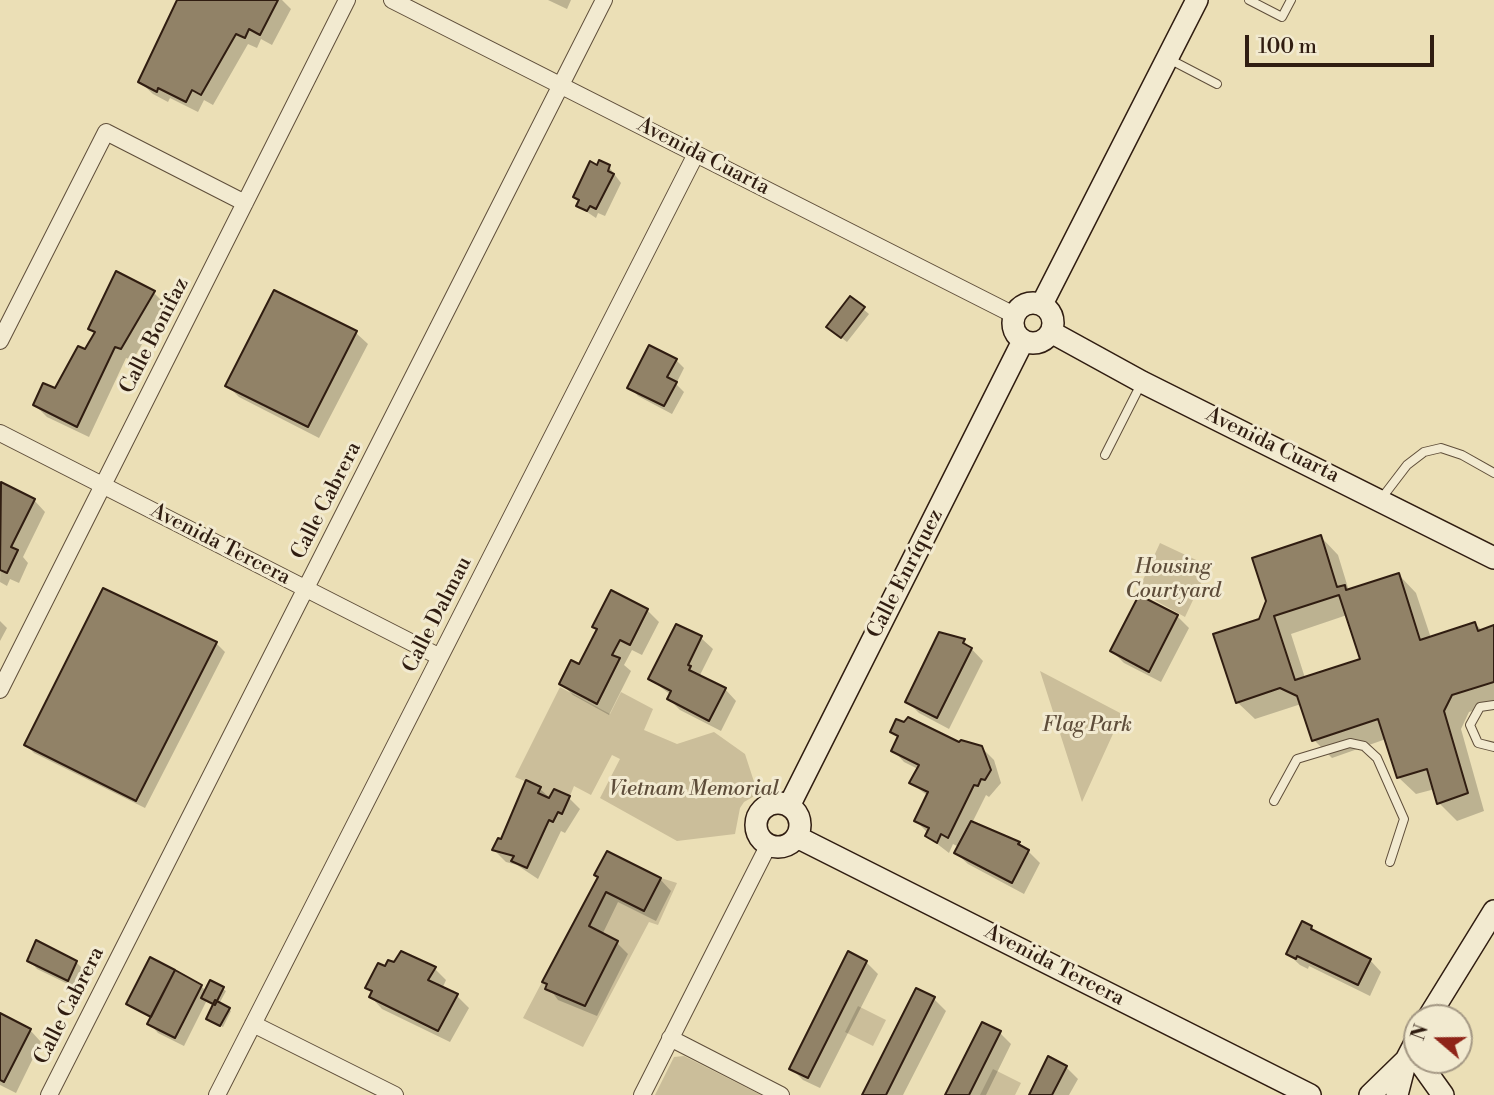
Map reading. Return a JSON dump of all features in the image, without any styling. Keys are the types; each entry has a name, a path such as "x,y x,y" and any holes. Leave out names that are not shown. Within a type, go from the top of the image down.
{"street":[{"name":"Calle Bonifaz","path":"0,690 347,0"},
{"name":"Avenida Cuarta","path":"392,0 1014,314"},
{"name":"Calle Cabrera","path":"49,1095 604,0"},
{"path":"1042,304 1197,0"},
{"path":"0,341 106,132 245,203"},
{"name":"Calle Dalmau","path":"217,1095 696,154"},
{"path":"1029,303 1042,304 1051,314 1051,332 1042,341 1024,341 1013,327 1014,314 1029,303"},
{"name":"Avenida Cuarta","path":"1051,332 1142,382 1494,558"},
{"name":"Calle Enríquez","path":"789,806 1024,341"},
{"name":"Avenida Tercera","path":"0,433 440,657"},
{"path":"775,803 789,806 798,816 797,837 781,848 768,846 756,829 758,815 775,803"},
{"name":"Avenida Tercera","path":"797,837 1310,1095"},
{"path":"642,1095 768,846"},
{"path":"1437,1004 1494,911"},
{"path":"253,1024 394,1095"},
{"path":"670,1038 780,1095"},
{"path":"1370,1095 1403,1068"},
{"path":"1397,1095 1407,1074"},
{"path":"1426,1074 1443,1095"}],"lane":[{"path":"1249,0 1282,17 1291,0"},
{"path":"1167,58 1217,84"},
{"path":"1105,455 1142,382"},
{"path":"1380,500 1407,466 1424,452 1441,448 1462,455 1494,473"},
{"path":"1494,705 1480,707 1470,725 1478,743 1494,747"},
{"path":"1274,801 1297,759 1350,743 1364,746 1377,758 1405,819 1390,862"}],"green space":[{"name":"Housing Courtyard","path":"1160,543 1209,566 1185,617 1138,591"},
{"name":"Flag Park","path":"1040,671 1122,714 1082,802"},
{"name":"Vietnam Memorial","path":"560,687 610,714 621,692 653,709 644,730 677,744 714,732 745,754 758,794 744,802 740,808 735,834 677,841 600,798 620,759 612,755 591,795 574,786 570,796 554,789 549,798 538,793 541,788 515,777"},
{"path":"661,878 677,883 658,925 649,922 583,1047 523,1018 542,982 547,984 545,989 585,1005 618,941 589,926 606,892 644,911"},
{"path":"858,1006 886,1020 873,1046 845,1032"},
{"path":"684,1056 761,1095 655,1095 674,1057"},
{"path":"993,1069 1021,1083 1015,1095 980,1095"}],"building":[{"path":"177,0 278,0 260,35 249,29 245,38 236,34 201,95 192,90 186,102 158,88 157,92 138,82"},
{"path":"599,160 610,165 608,171 614,174 596,209 590,206 587,211 576,206 579,200 573,197 590,161 597,165"},
{"path":"116,271 155,291 121,349 115,347 77,427 33,405 43,383 55,388 78,346 85,349 95,332 88,329"},
{"path":"274,290 357,331 308,427 225,386"},
{"path":"850,296 865,307 841,338 826,327"},
{"path":"649,345 677,359 667,377 677,382 664,406 627,388"},
{"path":"1,482 35,499 11,547 18,550 7,573 0,570"},
{"path":"1321,535 1337,587 1345,585 1346,590 1399,573 1420,640 1475,622 1478,631 1494,625 1494,682 1452,695 1444,711 1468,793 1437,804 1427,769 1397,778 1378,719 1312,741 1297,696 1280,688 1236,703 1213,634 1259,619 1266,601 1252,558","holes":["1339,595 1360,659 1295,680 1274,616"]},
{"path":"103,588 217,642 136,801 24,745"},
{"path":"611,590 648,609 630,645 620,640 612,655 620,658 597,704 559,684 571,660 579,664 597,629 592,627"},
{"path":"1139,595 1178,615 1149,672 1110,651"},
{"path":"676,624 702,636 688,665 691,666 689,670 726,688 709,721 667,699 671,691 648,679"},
{"path":"939,632 965,639 963,643 972,648 937,718 905,702"},
{"path":"908,717 959,742 961,740 982,746 991,770 985,780 981,779 978,786 974,785 948,838 941,834 937,843 925,836 929,828 914,821 928,792 909,783 919,765 891,751 898,736 890,732 896,719 904,722"},
{"path":"526,780 541,787 538,793 549,798 554,789 570,796 562,814 558,812 553,822 549,820 527,868 511,861 514,856 492,850 498,838 501,839"},
{"path":"971,821 1020,842 1018,844 1029,850 1012,883 954,853"},
{"path":"607,851 661,878 644,911 606,892 589,926 618,941 585,1006 545,989 547,984 542,982 598,877 594,875"},
{"path":"1302,921 1312,926 1311,929 1371,959 1358,985 1297,956 1296,959 1286,954"},
{"path":"36,940 77,961 68,981 27,961"},
{"path":"401,951 436,967 428,980 458,994 438,1031 369,997 372,991 365,988 378,963 385,966 388,960 394,962"},
{"path":"848,951 867,961 808,1078 789,1069"},
{"path":"150,957 175,970 151,1017 126,1004"},
{"path":"175,970 202,985 175,1038 147,1024"},
{"path":"210,980 224,987 215,1005 201,998"},
{"path":"916,988 935,997 886,1095 862,1095"},
{"path":"215,1000 230,1008 220,1026 206,1019"},
{"path":"0,1013 31,1029 4,1082 0,1080"},
{"path":"982,1022 1001,1031 969,1095 945,1095"},
{"path":"1048,1056 1067,1066 1052,1095 1029,1095"}]}
